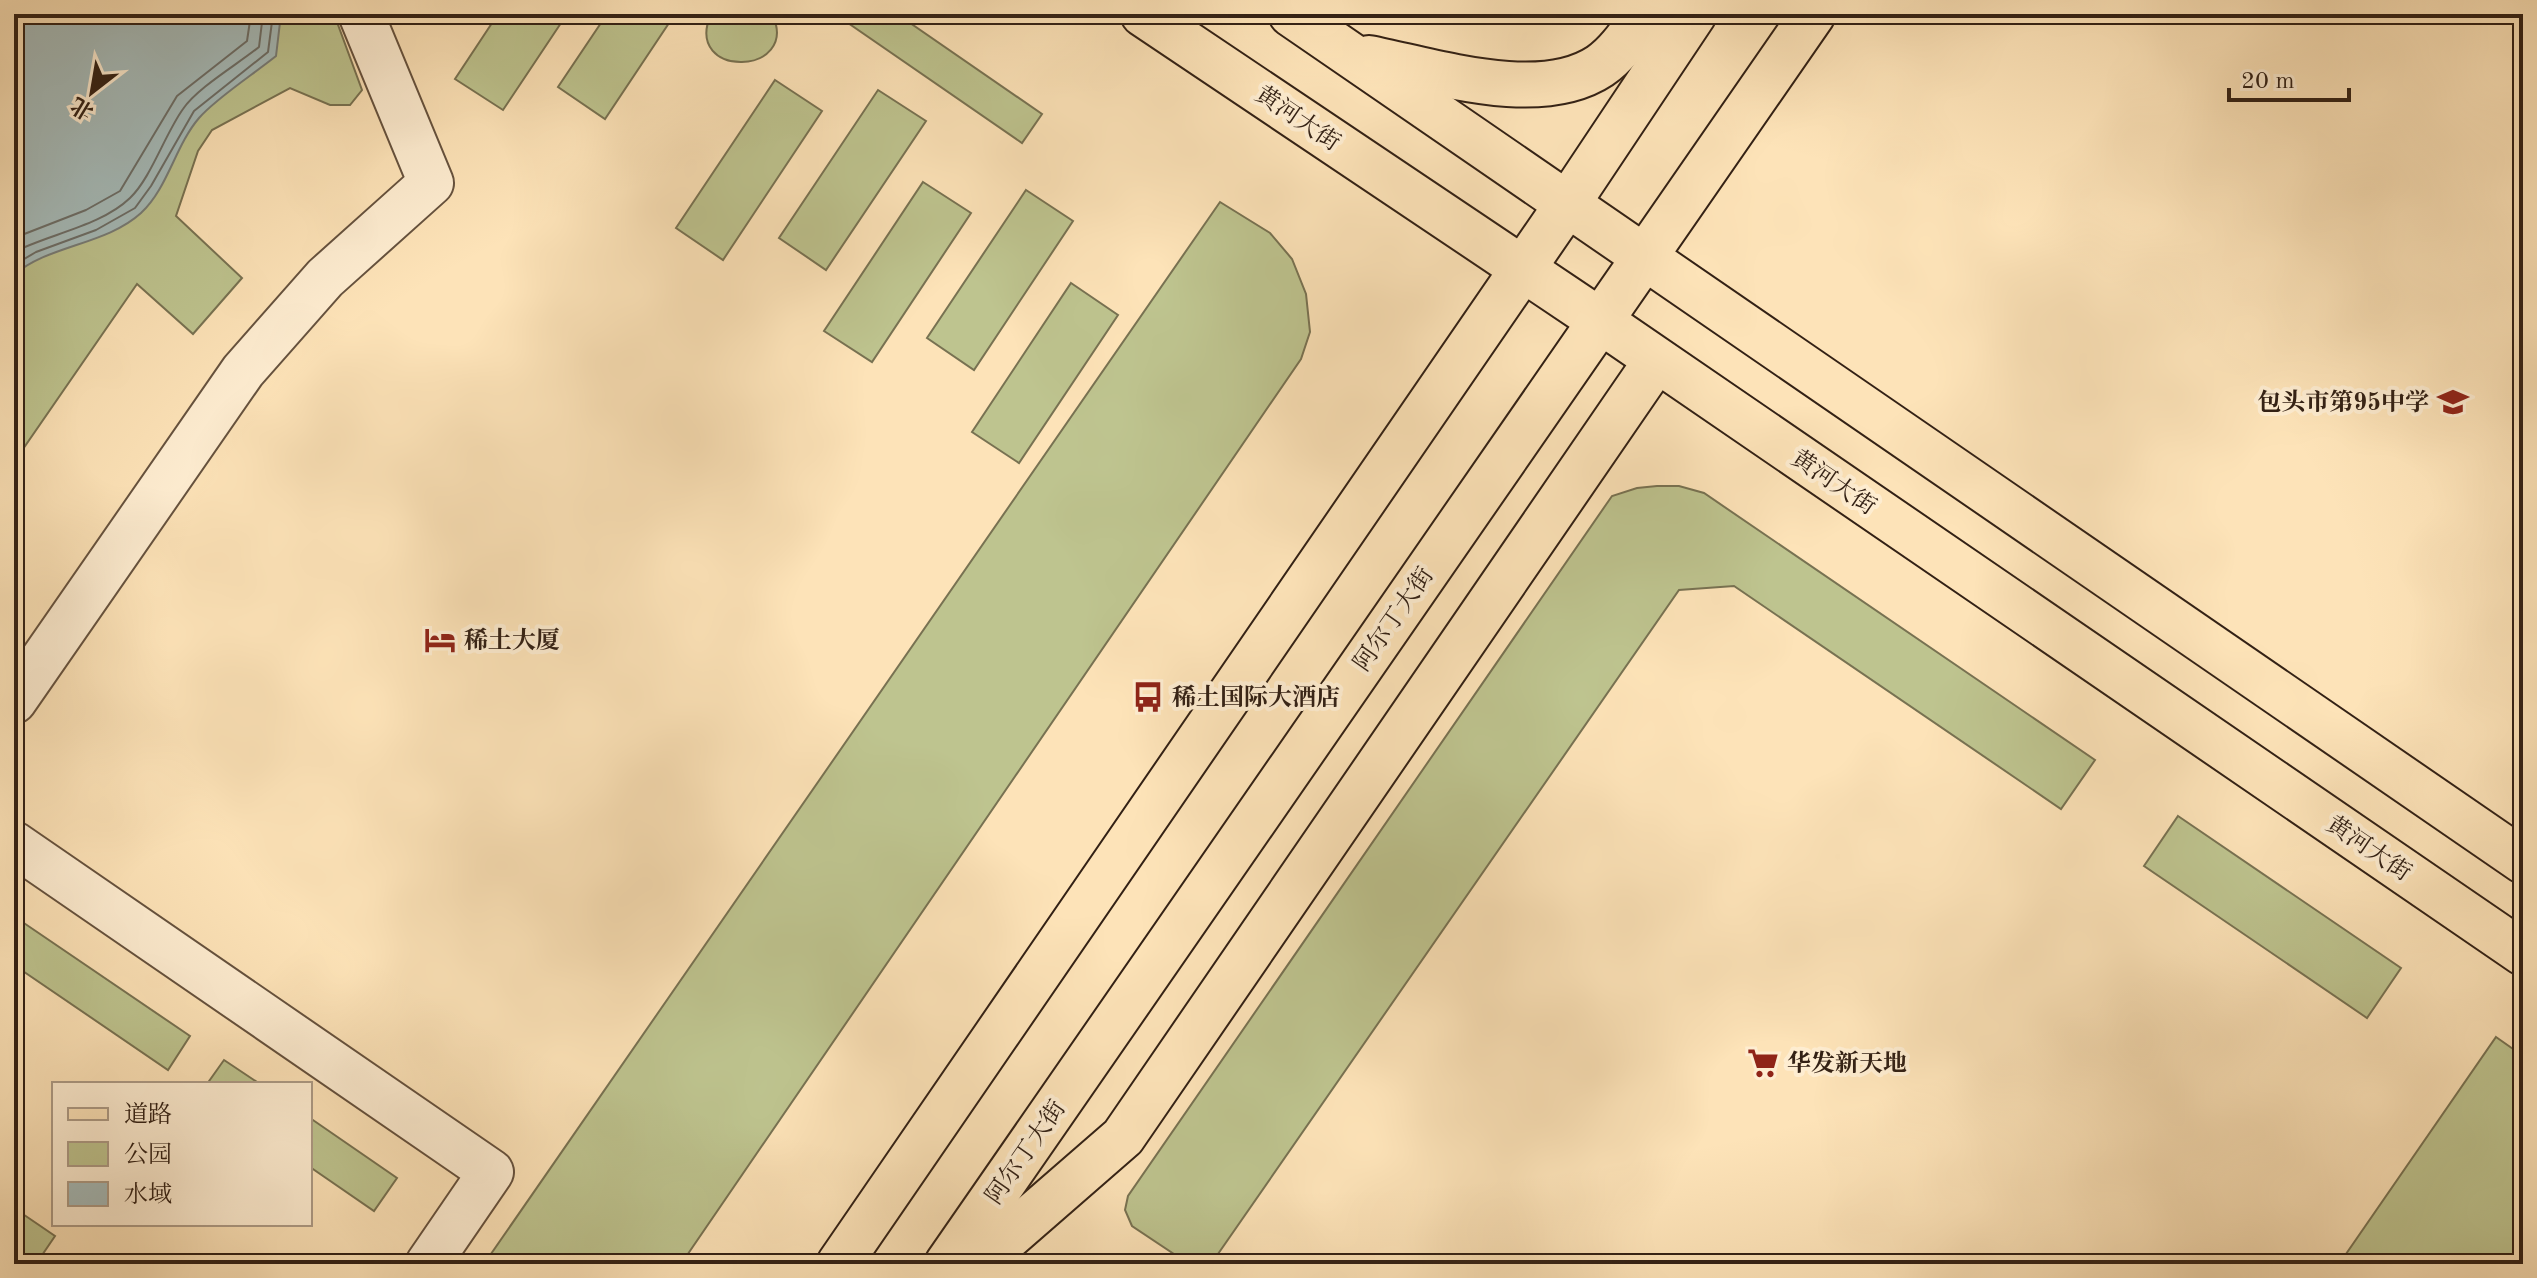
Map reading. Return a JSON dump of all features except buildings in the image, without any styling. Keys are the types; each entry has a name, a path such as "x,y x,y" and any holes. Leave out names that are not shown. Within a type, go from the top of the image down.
{"main road":[{"name":"黄河大街","path":"1143,14 1599,320 2523,953"},
{"path":"1291,14 2523,861"},
{"path":"1349,54 1487,81 1539,84 1563,81 1602,65 1645,14"},
{"path":"839,1264 1568,203 1694,14"},
{"name":"阿尔丁大街","path":"947,1264 1813,14"},
{"path":"977,1264 1123,1137 1656,361"}],"street":[{"path":"14,701 243,371 325,278 431,183 361,14"},
{"path":"14,844 491,1172 428,1264"}],"green space":[{"path":"14,14 334,14 362,90 350,105 330,105 290,88 212,130 198,151 176,216 242,278 193,334 137,284 14,462"},
{"path":"498,14 567,14 503,110 455,79"},
{"path":"607,14 675,14 605,119 558,87"},
{"path":"711,14 772,14 777,35 771,49 758,59 742,62 725,59 713,51 707,35"},
{"path":"835,14 897,14 1042,114 1022,143"},
{"path":"775,80 822,111 723,260 676,228"},
{"path":"878,90 926,121 826,270 779,238"},
{"path":"923,182 971,213 872,362 824,331"},
{"path":"1026,190 1073,221 974,370 927,338"},
{"path":"1220,202 1270,233 1292,259 1306,294 1310,332 1301,359 681,1264 484,1264"},
{"path":"1071,283 1118,315 1019,463 972,432"},
{"path":"1657,486 1679,486 1704,493 2095,760 2061,809 1734,586 1679,590 1211,1264 1189,1264 1132,1226 1125,1210 1128,1196 1612,496"},
{"path":"2178,816 2401,968 2367,1018 2144,866"},
{"path":"18,919 190,1036 168,1070 14,965 14,924"},
{"path":"2496,1037 2523,1056 2523,1264 2360,1264 2346,1254"},
{"path":"224,1060 257,1082 208,1082"},
{"path":"312,1119 397,1178 374,1211 312,1168"},
{"path":"14,1208 55,1236 36,1264 24,1264 14,1257"}],"water":[{"path":"19,14 281,14 276,56 199,118 158,192 141,213 111,232 43,257 14,275 14,30"}],"place":[{"name":"包头市第95中学","path":"2453,402"},
{"name":"稀土大厦","path":"440,640"},
{"name":"稀土国际大酒店","path":"1148,697"},
{"name":"华发新天地","path":"1763,1063"}]}
